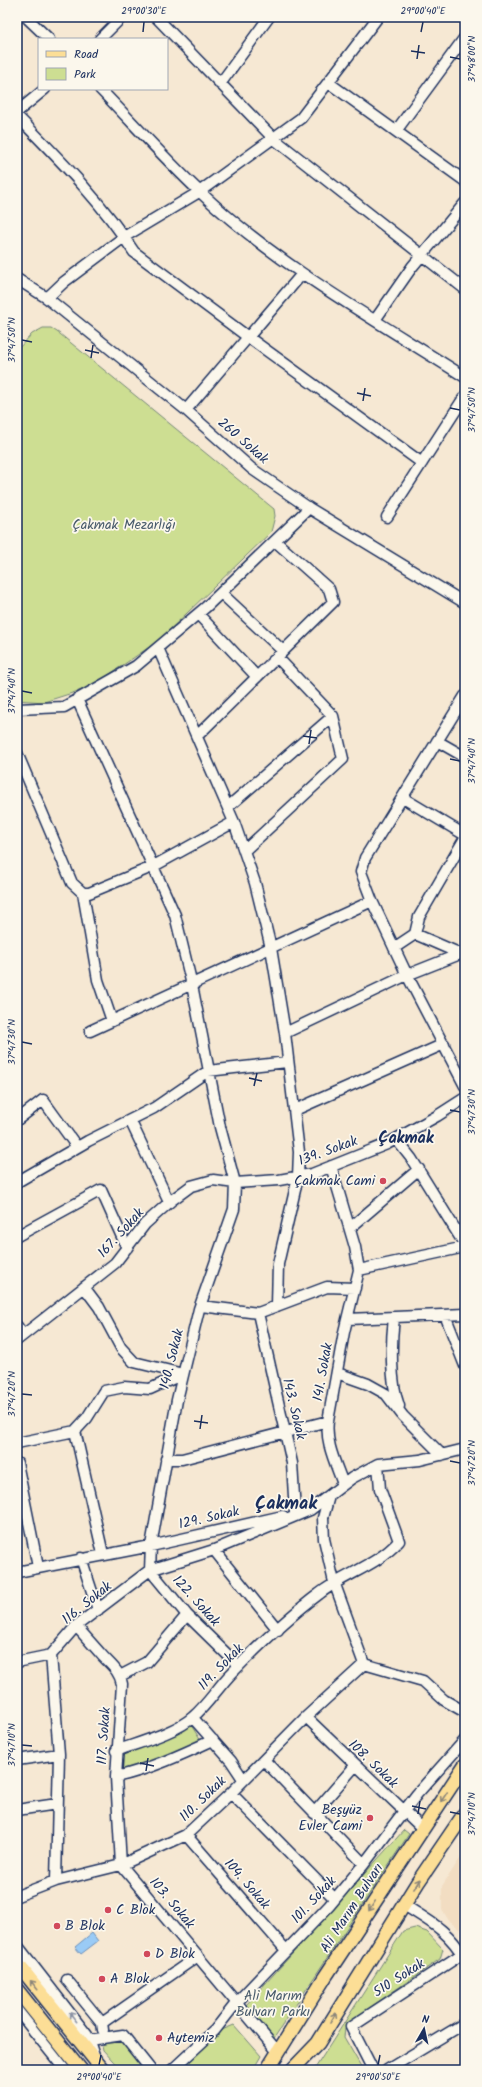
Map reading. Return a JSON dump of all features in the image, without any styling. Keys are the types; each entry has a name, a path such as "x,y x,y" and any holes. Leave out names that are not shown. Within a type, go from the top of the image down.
{"main road":[{"name":"Ali Marım Bulvarı","path":"267,2070 465,1764"},
{"path":"303,2070 318,2043 418,1882 465,1813"},
{"path":"17,1963 100,2067"},
{"path":"17,1990 81,2070"},
{"path":"292,2070 318,2043"}],"street":[{"path":"26,17 48,38"},
{"path":"101,38 122,17"},
{"path":"156,17 273,138 465,289"},
{"path":"220,84 269,17"},
{"path":"47,298 64,282 124,237 199,192 301,118 378,17"},
{"path":"396,131 465,37"},
{"path":"329,83 465,181"},
{"path":"17,112 44,90"},
{"path":"101,90 199,192 302,274 465,377"},
{"path":"17,116 69,169 124,237 134,252 422,463"},
{"path":"375,320 421,255 465,203"},
{"path":"186,410 302,274"},
{"name":"260 Sokak","path":"17,279 47,298 186,410 252,469 309,508 465,604"},
{"path":"387,517 465,396"},
{"path":"17,709 64,707 136,666 221,593 309,508"},
{"path":"197,736 333,602 329,590 275,541"},
{"path":"221,593 280,654 333,716 343,759 244,851"},
{"path":"198,614 257,677"},
{"path":"158,648 234,822 255,883 271,948 285,1033 287,1062 295,1110 299,1152 298,1176 278,1264 277,1306"},
{"path":"465,696 365,858 361,872 372,901 407,975 465,1086"},
{"name":"140. Sokak","path":"77,700 175,915 192,985 220,1127 235,1183 234,1209 201,1306 183,1374 151,1546"},
{"path":"228,807 333,716"},
{"path":"437,740 465,757"},
{"path":"17,753 72,883 82,893 98,980 112,1021"},
{"path":"403,798 465,835"},
{"path":"82,893 89,894 152,867 234,822"},
{"path":"394,948 415,934 419,917 465,838"},
{"path":"90,1031 372,901"},
{"path":"415,934 464,956"},
{"path":"285,1033 407,975 464,956"},
{"path":"295,1110 444,1044"},
{"path":"17,1182 77,1147 154,1108 208,1070 287,1062"},
{"name":"139. Sokak","path":"235,1183 312,1174 396,1139 465,1098"},
{"path":"17,1120 43,1100 77,1147"},
{"path":"130,1120 169,1202"},
{"path":"359,1270 465,1246 418,1170 396,1139"},
{"name":"141. Sokak","path":"166,1459 182,1459 328,1421 359,1270 356,1247 331,1166"},
{"path":"350,1228 418,1170"},
{"name":"167. Sokak","path":"20,1338 115,1263 146,1224 169,1202 191,1186 213,1180 235,1183"},
{"path":"17,1236 102,1190 127,1248"},
{"path":"201,1306 258,1313 327,1287 355,1288"},
{"path":"84,1288 99,1307 121,1348 134,1362 183,1374"},
{"name":"143. Sokak","path":"258,1313 292,1463 296,1513"},
{"path":"348,1319 465,1314"},
{"path":"445,1315 465,1366"},
{"path":"394,1317 392,1336 395,1393 403,1416"},
{"path":"17,1326 20,1338"},
{"path":"337,1373 368,1384 386,1394 403,1416 442,1455"},
{"path":"17,1444 75,1431 87,1418 104,1391 124,1387 150,1389 183,1374"},
{"path":"328,1421 327,1430 330,1448 343,1484"},
{"path":"75,1431 103,1554"},
{"name":"129. Sokak","path":"17,1572 81,1558 151,1546 310,1510 343,1484 378,1464 420,1460 465,1449"},
{"path":"17,1463 38,1567"},
{"name":"119. Sokak","path":"116,1751 156,1737 193,1718 239,1666 278,1630 334,1582 384,1556 399,1541 380,1489 378,1464"},
{"path":"329,1496 323,1518 324,1539 334,1582 364,1664 423,1681 444,1700 465,1712"},
{"name":"116. Sokak","path":"51,1655 76,1626 150,1570 214,1550 310,1510"},
{"path":"150,1570 151,1546"},
{"path":"214,1550 278,1630"},
{"path":"81,1558 98,1610"},
{"name":"122. Sokak","path":"150,1570 187,1615 239,1666"},
{"path":"76,1626 116,1668 120,1676 147,1662 187,1615"},
{"path":"17,1662 51,1655 59,1754 56,1881"},
{"name":"110. Sokak","path":"19,1897 56,1881 121,1865 186,1835 231,1793 243,1779 306,1717 364,1664"},
{"name":"117. Sokak","path":"120,1676 122,1684 116,1751 116,1777 121,1865"},
{"name":"108. Sokak","path":"306,1717 403,1812 423,1829"},
{"path":"193,1718 231,1761 243,1779"},
{"path":"116,1777 140,1771 173,1759 213,1740"},
{"name":"101. Sokak","path":"172,2070 215,2030 237,2002 335,1899 364,1864 403,1812 465,1740"},
{"path":"17,1760 59,1754"},
{"path":"264,1760 364,1864"},
{"path":"314,1813 355,1766"},
{"path":"231,1793 335,1899"},
{"path":"17,1810 57,1804"},
{"name":"104. Sokak","path":"186,1835 286,1950"},
{"name":"103. Sokak","path":"121,1865 278,2052"},
{"path":"404,1905 431,1920 461,1942 463,1957"},
{"path":"17,1945 87,2035 100,2067"},
{"path":"102,2023 198,1956"},
{"name":"510 Sokak","path":"373,2070 351,2027 463,1957"},
{"path":"67,1980 102,2023 103,2038"},
{"path":"17,2010 65,2070"},
{"path":"387,2070 465,2023"},
{"path":"89,2040 123,2035 151,2070"}],"shaded area":[{"path":"465,1851 465,1926 460,1930 449,1921 442,1909 442,1886"}],"green space":[{"name":"Çakmak Mezarlığı","path":"43,328 51,328 60,334 274,509 275,516 271,532 158,641 91,687 44,702 17,700 17,350 32,334"},
{"path":"191,1725 201,1741 152,1762 121,1771 120,1754 154,1743"},
{"name":"Ali Marım Bulvarı Parkı","path":"404,1830 409,1834 274,2038 246,2005"},
{"name":"Ali Marım Bulvarı Parkı","path":"415,1928 427,1932 443,1949 440,1959 362,2013 345,2029 344,2037 363,2070 314,2070 403,1931"},
{"name":"Ali Marım Bulvarı Parkı","path":"234,2025 261,2056 254,2068 251,2070 178,2070 217,2032"},
{"path":"120,2039 141,2064 141,2070 121,2070 103,2050 102,2045"}],"water":[{"path":"92,1933 98,1941 81,1954 75,1947"}],"place":[{"name":"Çakmak Cami","path":"383,1181"},
{"name":"Beşyüz Evler Cami","path":"370,1818"},
{"name":"C Blok","path":"108,1910"},
{"name":"B Blok","path":"57,1926"},
{"name":"D Blok","path":"147,1954"},
{"name":"A Blok","path":"102,1979"},
{"name":"Aytemiz","path":"159,2038"}],"district":[{"name":"Çakmak","path":"406,1138"},
{"name":"Çakmak","path":"286,1504"}]}
